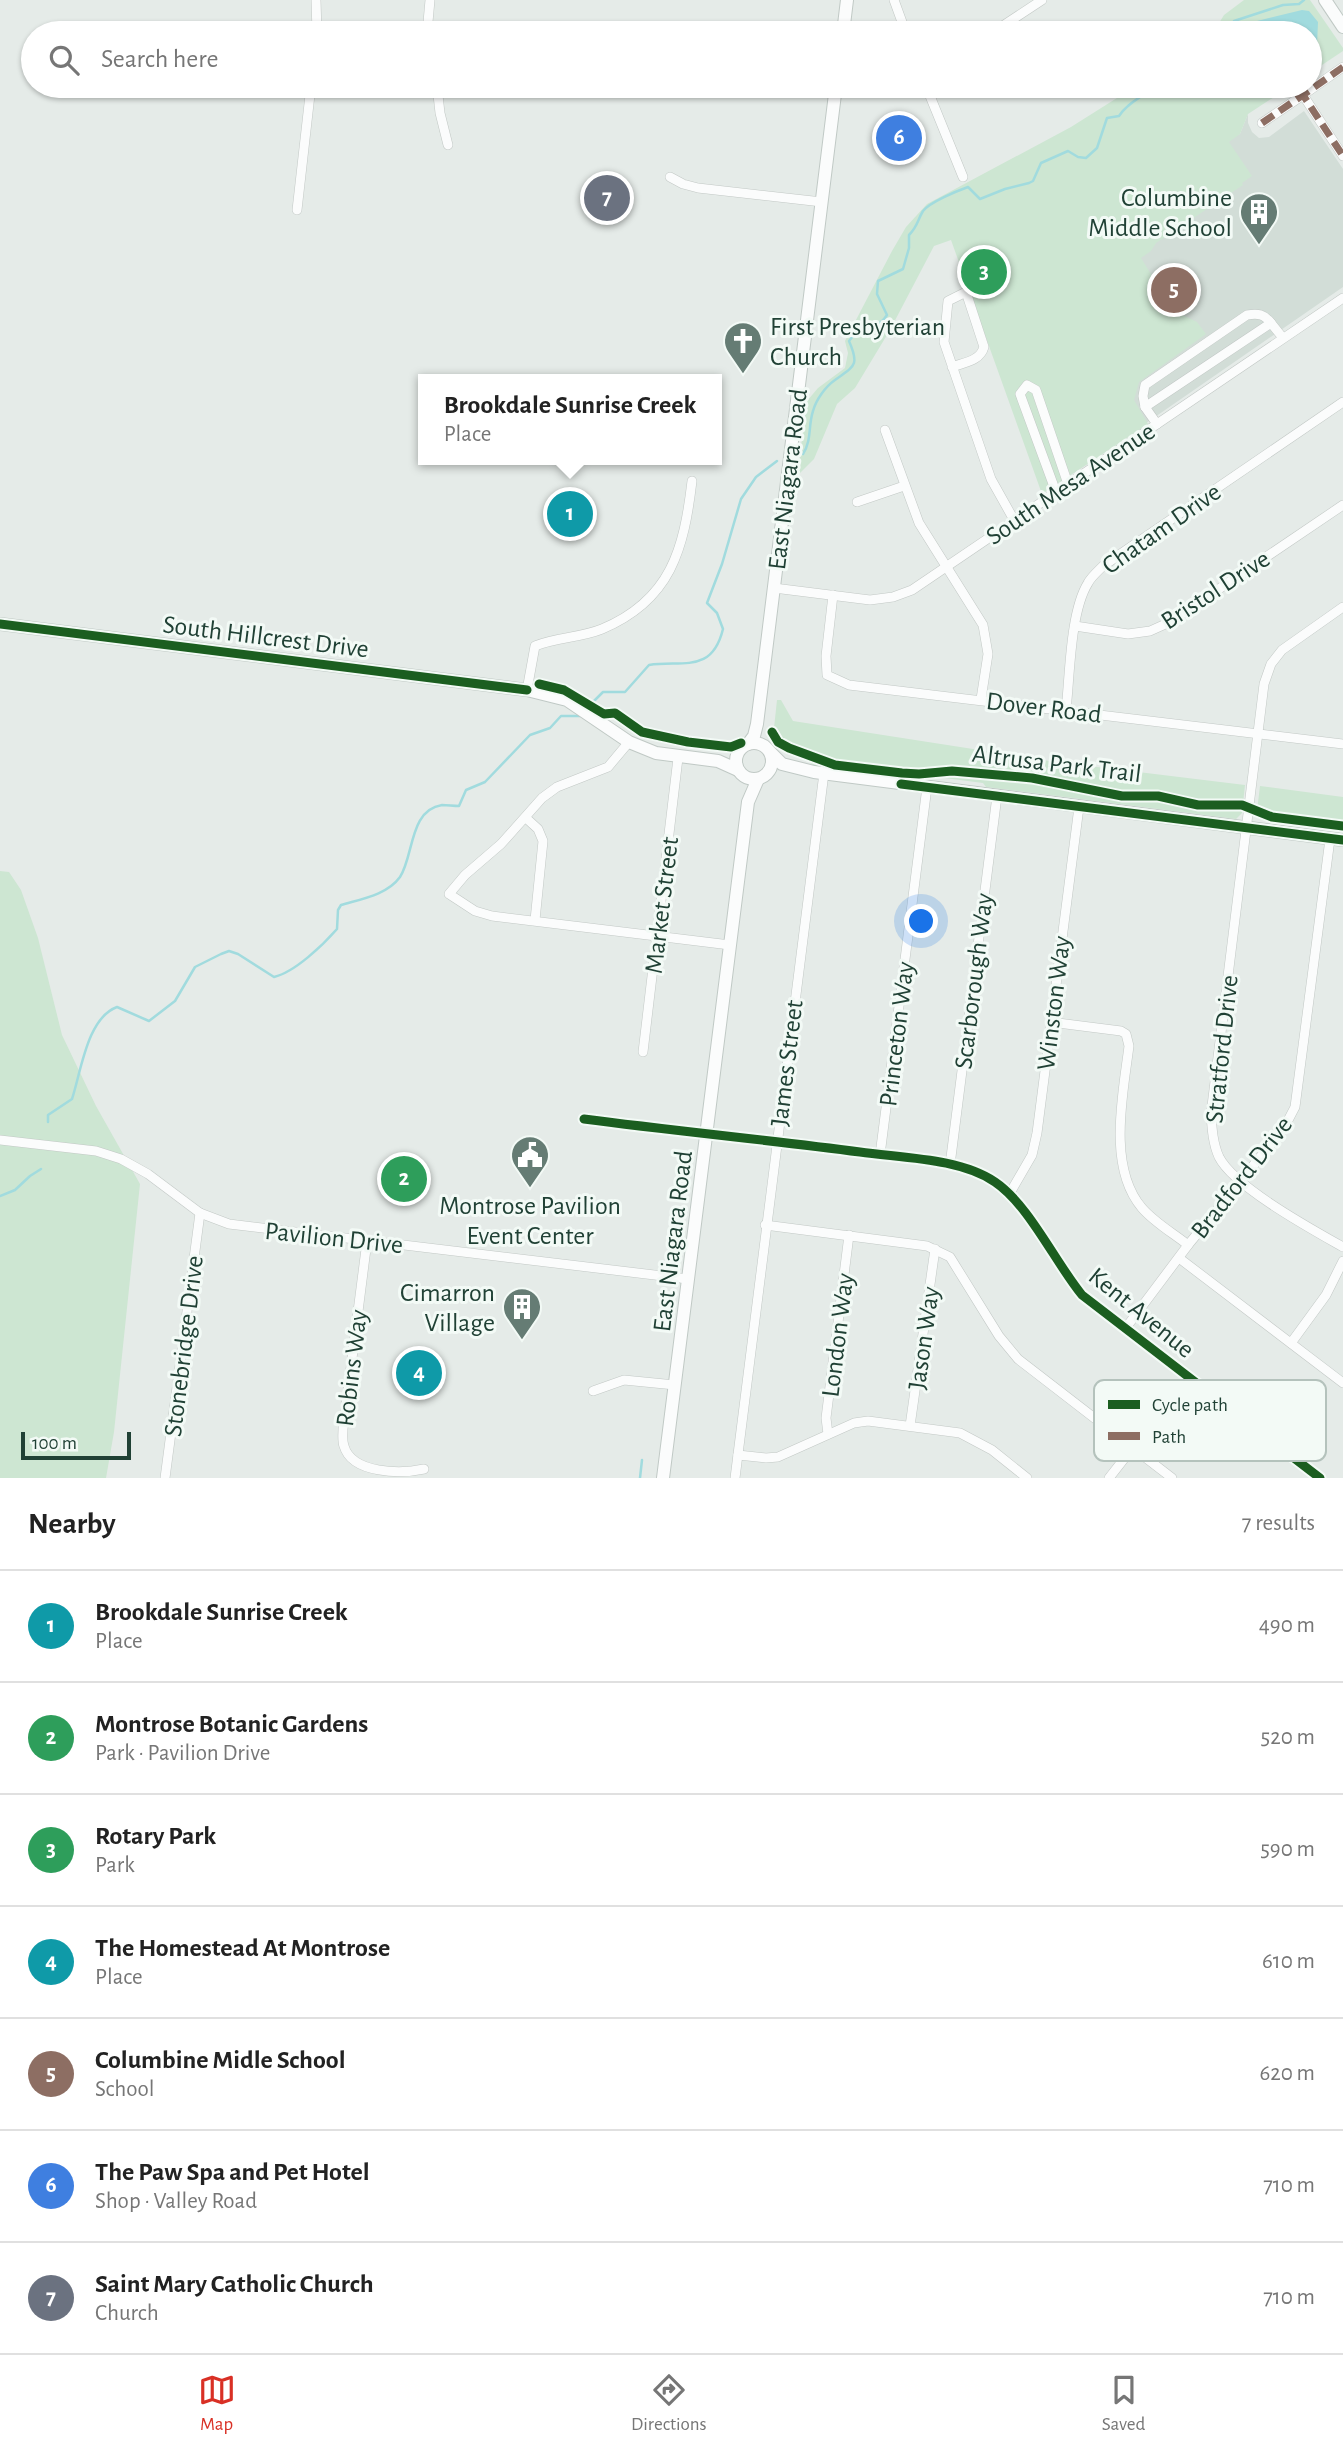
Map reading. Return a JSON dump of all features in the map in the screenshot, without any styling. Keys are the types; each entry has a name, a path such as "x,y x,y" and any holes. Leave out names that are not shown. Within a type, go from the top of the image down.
{"street":[{"path":"316,0 317,21"},
{"path":"428,21 430,0"},
{"path":"844,21 847,0"},
{"path":"894,0 902,21"},
{"path":"1010,21 1042,0"},
{"path":"1325,0 1343,27"},
{"path":"1322,82 1343,67"},
{"path":"297,209 310,98"},
{"path":"438,98 448,145"},
{"name":"East Niagara Road","path":"743,747 755,732 760,706 835,98"},
{"path":"931,98 963,177"},
{"path":"1262,123 1299,98"},
{"path":"1305,98 1343,156"},
{"path":"1333,139 1343,131"},
{"path":"670,177 682,184 698,188 822,202"},
{"path":"952,366 975,359 982,354 984,347 966,292 948,301 944,342 952,366 991,479 1014,520"},
{"name":"South Mesa Avenue","path":"774,588 870,600 892,597 912,590 1343,298"},
{"path":"1157,424 1145,407 1145,385 1247,315 1257,313 1266,317 1283,338"},
{"path":"1145,407 1271,323"},
{"path":"1056,492 1020,394 1027,385 1036,390 1068,484"},
{"name":"Chatam Drive","path":"1066,710 1075,626 1088,582 1103,566 1343,402"},
{"path":"885,430 919,523 983,625 988,654 981,699"},
{"path":"527,690 535,646 550,640 603,629 648,600 662,584 682,545 692,481"},
{"path":"857,502 904,486"},
{"name":"Bristol Drive","path":"1075,626 1128,634 1150,631 1170,622 1343,505"},
{"name":"Dover Road","path":"833,595 826,656 827,675 849,685 1343,744"},
{"name":"Stratford Drive","path":"1343,607 1282,650 1271,664 1264,684 1211,1114 1213,1140 1219,1157 1241,1182 1310,1229 1343,1247"},
{"name":"South Hillcrest Drive","path":"0,624 527,690 567,700 629,742 656,753 724,763 739,772"},
{"name":"East Niagara Road","path":"760,706 761,728 770,751"},
{"path":"629,742 608,767 557,787 542,798 501,844 465,875 449,894 474,911 492,916 730,944"},
{"path":"819,773 782,764 759,743 743,747 736,761 739,772 750,779 789,771 819,773 1337,839"},
{"name":"South Hillcrest Drive","path":"709,760 743,747"},
{"path":"761,778 772,766 770,751"},
{"name":"Market Street","path":"643,1052 678,758"},
{"name":"East Niagara Road","path":"739,772 748,802"},
{"name":"James Street","path":"735,1478 819,773"},
{"name":"East Niagara Road","path":"663,1478 748,802 761,778"},
{"name":"Princeton Way","path":"880,1155 927,787"},
{"name":"Scarborough Way","path":"950,1165 997,796"},
{"name":"Winston Way","path":"1010,1193 1032,1155 1079,807"},
{"path":"526,818 538,829 543,841 535,920"},
{"name":"Bradford Drive","path":"1125,1329 1188,1245 1284,1128 1295,1107 1337,839"},
{"path":"1050,1022 1126,1034 1129,1046 1119,1136 1122,1158 1140,1206 1188,1245"},
{"name":"Kent Avenue","path":"584,1119 880,1155 950,1165 977,1172 1010,1193 1082,1295 1192,1380"},
{"name":"Pavilion Drive","path":"0,1140 96,1151 121,1159 148,1174 200,1213 229,1224 688,1279"},
{"name":"Stonebridge Drive","path":"165,1478 200,1213"},
{"path":"765,1225 928,1246 950,1257 999,1336 1018,1359 1094,1418"},
{"name":"London Way","path":"828,1434 826,1418 849,1235"},
{"name":"Robins Way","path":"367,1241 343,1445 350,1457 362,1466 406,1473 424,1469"},
{"name":"Jason Way","path":"910,1426 936,1249"},
{"path":"1180,1258 1343,1383"},
{"path":"1291,1343 1326,1295 1343,1261"},
{"path":"593,1391 624,1380 675,1385"},
{"path":"738,1455 778,1457 854,1423 869,1421 960,1433 977,1441 1027,1478"},
{"path":"1110,1478 1122,1461"},
{"path":"1150,1461 1172,1478"},
{"name":"Kent Avenue","path":"1298,1461 1320,1478"}],"shaded area":[{"path":"1304,111 1343,169 1343,287 1074,473 1077,185 1240,134 1248,114 1252,132 1259,138 1269,137"}],"green space":[{"path":"1244,0 1310,0 1343,51 1322,65 1322,21 1220,21"},
{"path":"1117,98 1273,98 1248,114 1240,134 1229,142 1252,176 1242,183 1243,185 1156,243 1151,251 1141,258 1174,311 1197,322 1206,334 1139,382 1134,400 1148,424 1042,494 951,240 934,246 890,330 855,388 837,404 814,459 797,476 807,401 818,388 845,368 848,353 845,341 906,227 927,204 1071,127"},
{"path":"777,700 781,700 793,721 1056,762 1245,785 1242,813 1236,819 986,787 983,783 921,775 917,779 814,766 778,739 774,728"},
{"path":"1260,786 1343,797 1343,832 1339,825 1272,817 1257,811"},
{"path":"0,871 9,872 21,890 38,938 62,1035 96,1106 140,1184 114,1432 106,1478 0,1478"}],"water":[{"path":"1302,10 1309,11 1317,21 1257,21"}],"waterway":[{"path":"1234,21 1283,5 1299,4 1304,0"},
{"path":"803,454 808,443 813,411 819,398 828,386 853,365 854,356 849,341 858,330 874,326 887,315 877,294 878,281 903,269 909,248 909,235 923,211 937,201 968,187 980,199 1029,183 1033,181 1041,163 1068,151 1086,158 1097,148 1107,118 1119,116 1139,98"},
{"path":"587,708 603,692 625,692 649,665 695,662 712,653 723,629 717,613 707,603 722,564 741,499 756,477 777,461"},
{"path":"48,1122 48,1115 72,1099 92,1034 107,1013 117,1007 149,1021 175,1001 195,967 229,951 274,977 291,970 337,929 338,910 341,905 381,892 395,883 404,868 423,815 442,805 459,806 466,790 485,782 530,735 550,728 561,716 580,716"},
{"path":"0,1196 15,1190 41,1169"},
{"path":"640,1478 642,1460"}],"marked path":[{"path":"1322,82 1343,67"},
{"path":"1262,123 1299,98"},
{"path":"1305,98 1343,156"}],"cycle path":[{"path":"0,624 527,690"},
{"path":"539,684 564,690 604,714 615,713 642,732 688,742 731,747 741,743"},
{"name":"Altrusa Park Trail","path":"772,732 778,742 789,748 835,765 902,773 952,771 1032,778 1122,796 1158,796 1198,805 1242,805 1272,817 1343,826"},
{"path":"901,784 1343,840"},
{"path":"584,1119 930,1160 981,1174 995,1182 1019,1205 1082,1295 1193,1380"},
{"path":"1298,1461 1320,1478"}],"place":[{"name":"The Paw Spa and Pet Hotel","path":"899,138"},
{"name":"Saint Mary Catholic Church","path":"607,198"},
{"name":"Columbine Middle School","path":"1259,246"},
{"name":"Rotary Park","path":"984,272"},
{"name":"Columbine Midle School","path":"1174,290"},
{"name":"First Presbyterian Church","path":"743,375"},
{"name":"Brookdale Sunrise Creek","path":"570,514"},
{"name":"Montrose Botanic Gardens","path":"404,1179"},
{"name":"Montrose Pavilion Event Center","path":"530,1189"},
{"name":"Cimarron Village","path":"522,1341"},
{"name":"The Homestead At Montrose","path":"419,1373"}]}
